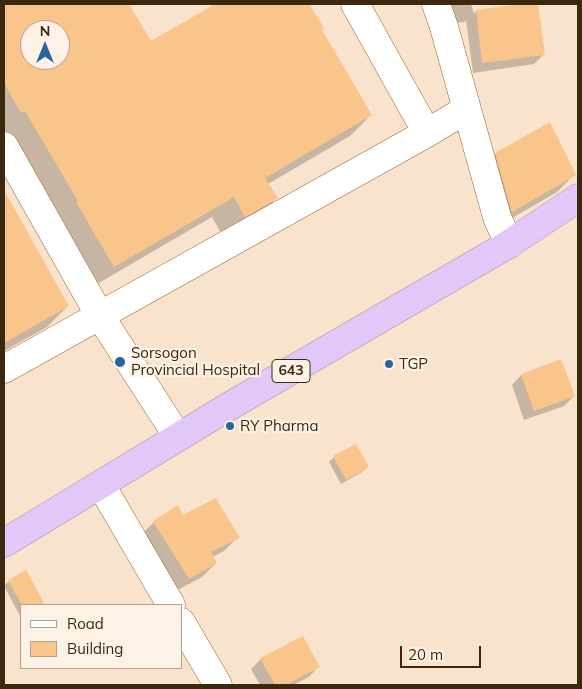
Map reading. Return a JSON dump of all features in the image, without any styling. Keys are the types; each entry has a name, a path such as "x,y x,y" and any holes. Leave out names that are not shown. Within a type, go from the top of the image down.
{"highway":[{"name":"643","path":"4,544 178,437 509,244 578,198"}],"street":[{"path":"355,4 427,133"},
{"path":"436,4 497,217 509,244"},
{"path":"4,369 467,109"},
{"path":"4,146 100,316 178,437"},
{"path":"101,484 170,604"},
{"path":"182,624 218,685"}],"building":[{"path":"4,4 129,4 151,41 215,4 309,4 324,28 322,30 372,115 265,178 278,198 245,217 234,197 114,267 25,111 21,113 4,83"},
{"path":"518,4 538,4 545,55 482,63 476,10"},
{"path":"550,122 576,175 512,212 495,153"},
{"path":"4,190 69,306 4,343"},
{"path":"561,359 575,396 534,411 521,374"},
{"path":"356,444 369,467 346,480 333,456"},
{"path":"216,498 240,538 211,552 217,563 189,579 153,521 178,505 183,515"},
{"path":"26,570 44,604 21,604 8,580"},
{"path":"303,636 320,667 286,685 275,685 260,658"}],"place":[{"name":"Sorsogon Provincial Hospital","path":"120,362"},
{"name":"TGP","path":"389,364"},
{"name":"RY Pharma","path":"230,426"}]}
